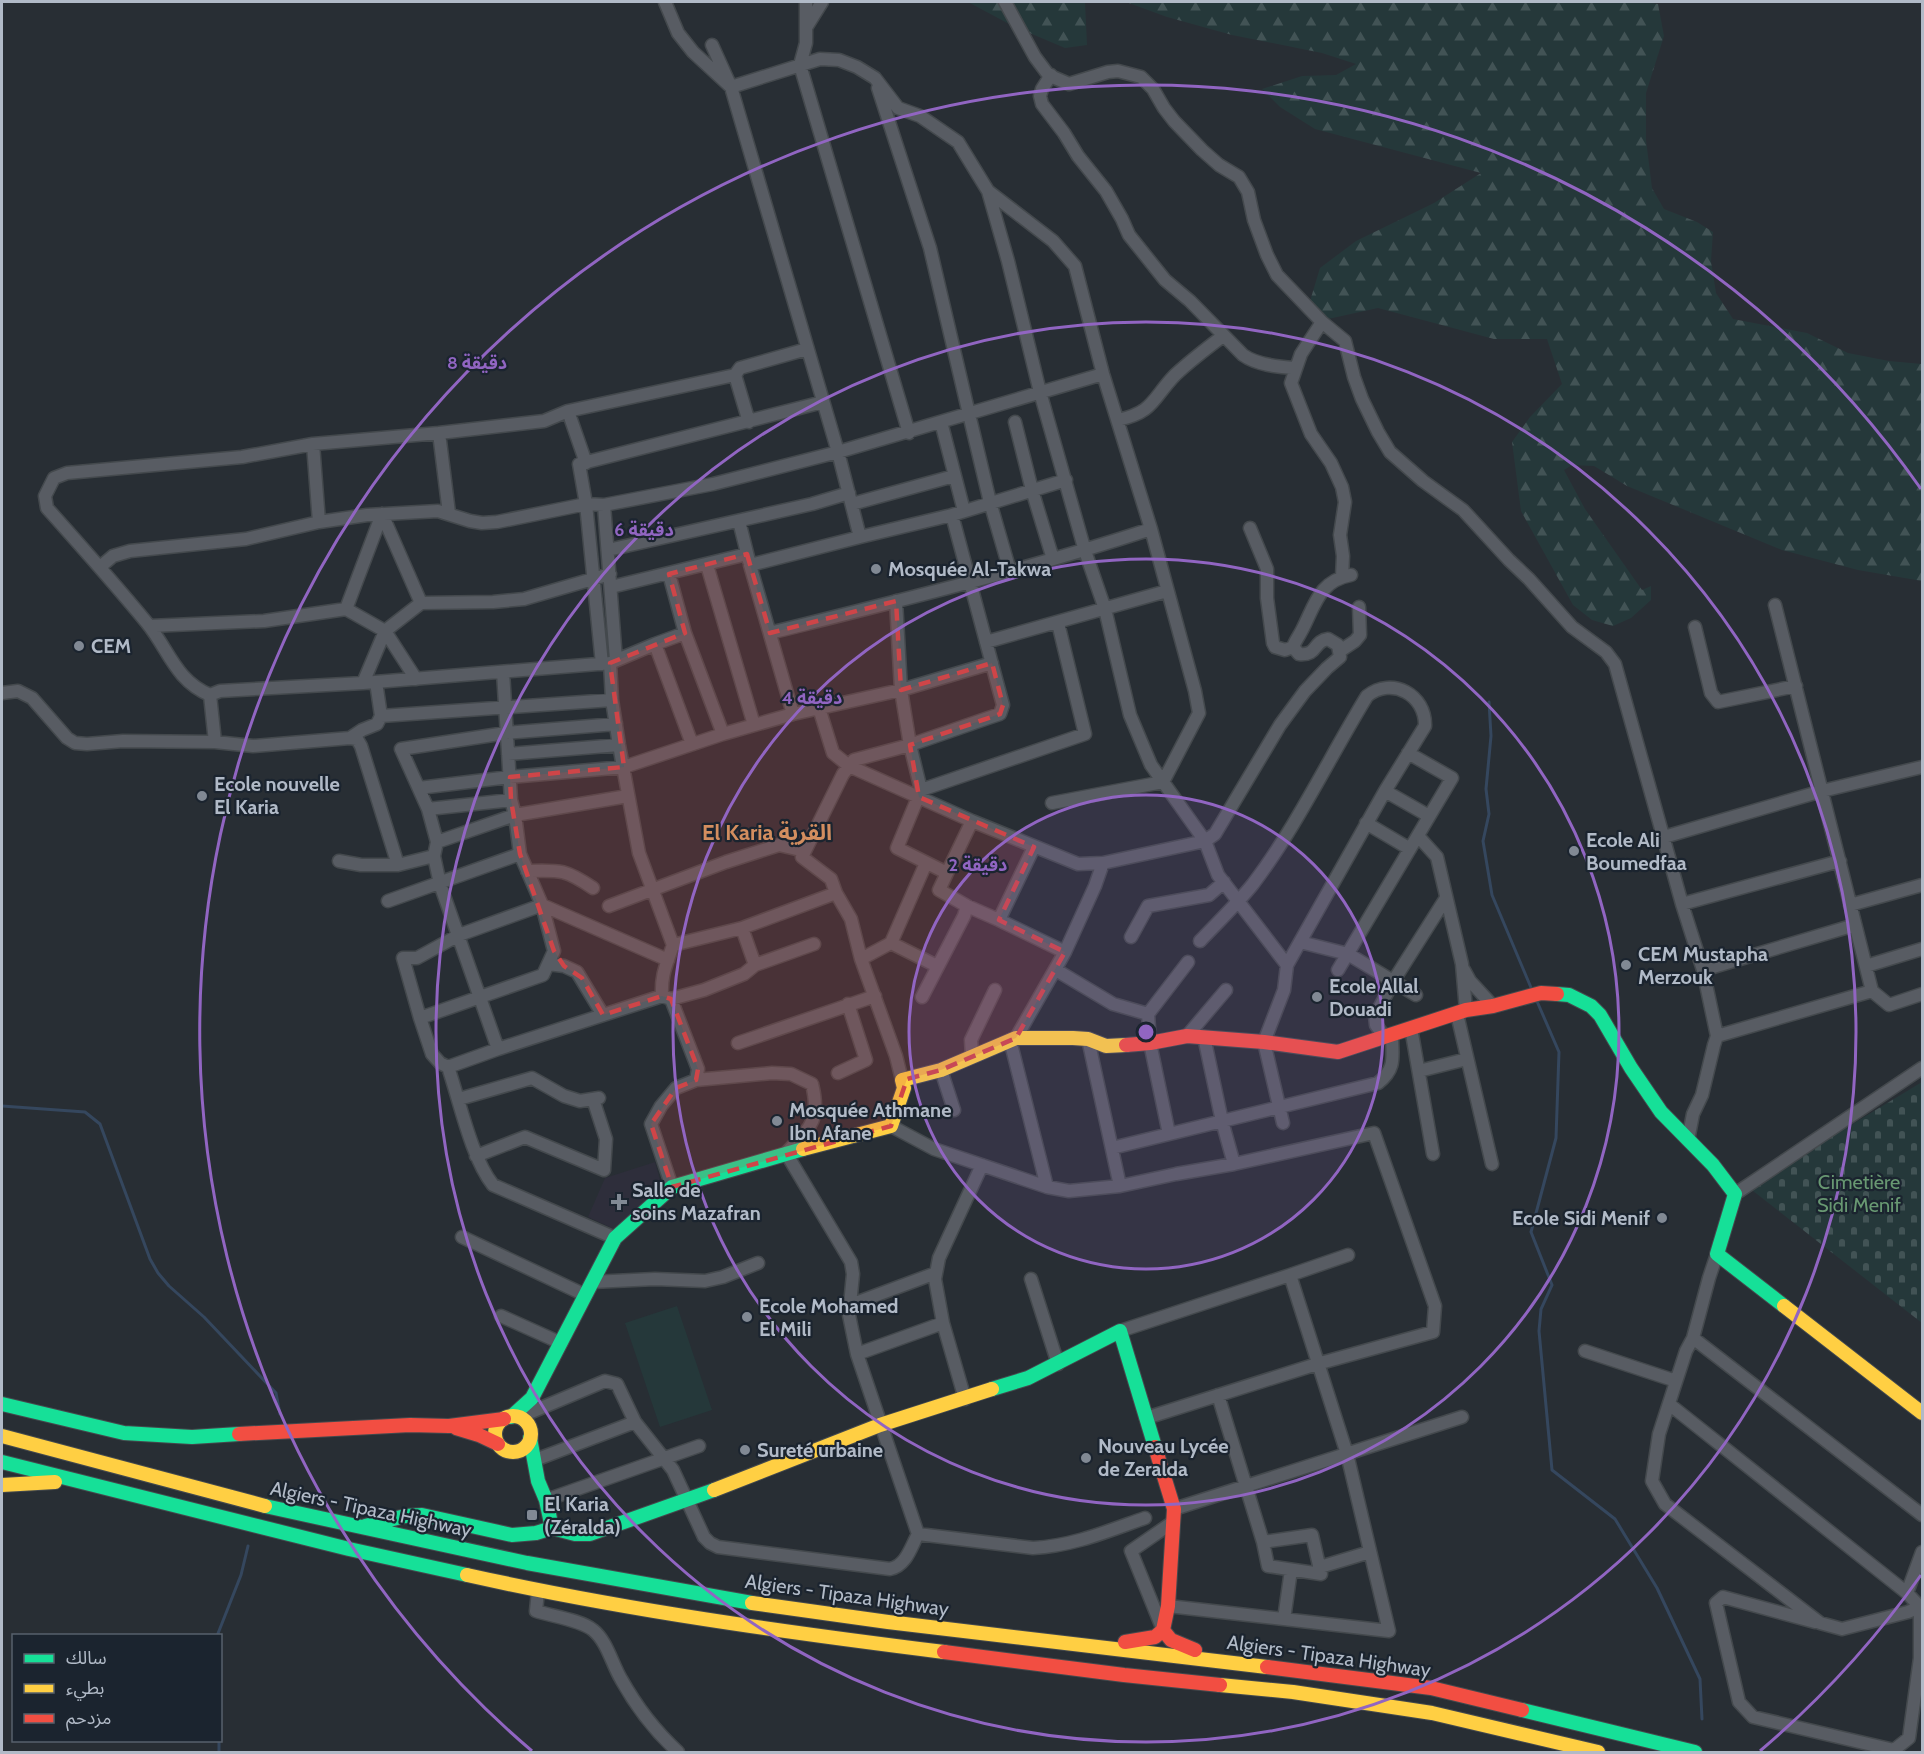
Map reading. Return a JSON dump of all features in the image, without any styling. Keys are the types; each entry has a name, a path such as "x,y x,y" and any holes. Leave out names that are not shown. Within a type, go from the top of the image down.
{"main road":[{"path":"552,1528 546,1500 538,1481 530,1438 528,1418 532,1398 615,1238 672,1187 786,1153 891,1126 904,1088 902,1080 941,1070 1013,1039 1088,1039 1106,1046 1150,1043 1187,1036 1264,1042 1338,1052 1462,1012 1541,993 1569,995 1591,1006 1600,1015 1631,1068 1661,1112 1713,1165 1735,1194 1717,1254 1923,1413"},
{"path":"361,1527 405,1516 422,1515 513,1535 536,1533 552,1528 575,1534 590,1534 688,1500 880,1425 1028,1378 1120,1331 1174,1516 1168,1606 1163,1630 1155,1637 1087,1646"},
{"path":"532,1398 496,1427 495,1433 501,1447 538,1481"},
{"path":"2,1404 130,1434 192,1437 410,1425 449,1426 507,1418 528,1418"},
{"path":"449,1426 479,1435 501,1447 517,1452 523,1449 530,1438"},
{"name":"Algiers - Tipaza Highway","path":"2,1436 254,1504 527,1563 726,1599 888,1622 1224,1661 1431,1688 1695,1752"},
{"name":"Algiers - Tipaza Highway","path":"2,1462 349,1549 538,1591 720,1622 1124,1675 1293,1692 1432,1713 1598,1752"},
{"path":"2,1485 79,1481"},
{"path":"1163,1630 1166,1636 1179,1644 1224,1661"}],"street":[{"path":"665,2 678,33 693,52 731,87"},
{"path":"806,2 806,43 800,65 909,433"},
{"path":"806,28 822,2"},
{"path":"1005,2 1035,57 1050,75 1069,84 1118,71 1141,77 1148,83 1164,108 1202,150 1239,177 1248,192 1254,220 1277,275 1322,322 1345,341 1362,399 1390,452 1423,481 1463,510 1572,627 1606,652 1615,664 1682,904 1703,970 1718,1036 1702,1095 1693,1114 1688,1140"},
{"path":"712,45 731,87 838,452 860,537"},
{"path":"731,87 820,59 839,60 875,78 898,108 920,116 958,142 988,191 1008,261 1040,392 1085,551 1105,609 1130,715 1151,765 1205,841 1218,874 1287,964"},
{"path":"1050,75 1040,96 1042,104 1078,156 1106,191 1129,235 1165,280 1190,301 1235,349 1248,359 1264,364 1295,368"},
{"path":"875,78 930,248 990,502 1010,572"},
{"path":"988,191 1053,241 1075,266 1103,374 1151,530 1199,713 1163,782"},
{"path":"1250,528 1267,570 1267,598 1273,643 1281,650 1293,647 1321,592 1332,581 1347,576 1340,536 1344,494 1331,463 1311,434 1293,389 1292,378 1295,368 1322,322"},
{"path":"1118,420 1133,417 1145,410 1158,398 1174,377 1223,336"},
{"path":"685,633 609,663 376,682 220,691 210,695 196,689 184,677 150,626 47,508 45,496 54,478 67,472 242,457 313,444 544,421 568,411 735,375 740,368 807,349"},
{"path":"100,567 113,556 130,551 246,539 320,522 382,514 438,511 482,523 586,505 604,505 713,484 838,452 909,433 1103,374"},
{"path":"735,375 749,422"},
{"path":"696,1080 698,1069 661,980 673,945 639,853 612,700 609,663 594,578 579,464 823,402"},
{"path":"568,411 586,463"},
{"path":"902,1080 896,1056 861,959 851,919 831,879 802,857 843,774 854,760 910,745 1000,714 1003,705 970,582 954,476 941,422"},
{"path":"1015,422 1032,490 1053,558"},
{"path":"439,433 449,513"},
{"path":"313,444 320,522"},
{"path":"608,550 812,504 954,476"},
{"path":"611,587 706,565 860,537 958,513 1065,480"},
{"path":"604,505 611,587 609,663"},
{"path":"382,514 421,603"},
{"path":"346,609 382,514"},
{"path":"739,521 793,714"},
{"path":"770,633 1010,572 1151,530"},
{"path":"706,565 754,725"},
{"path":"363,682 385,631 421,603 524,599 610,574"},
{"path":"669,574 685,633 723,734"},
{"path":"986,642 1167,591"},
{"path":"896,601 901,690 920,793 897,848 947,873"},
{"path":"1775,605 1872,991 1889,1005 1923,994"},
{"path":"1340,651 1360,635 1359,607"},
{"path":"150,626 264,621 346,609 385,631 417,679"},
{"path":"920,793 1085,734 1058,623"},
{"path":"1695,627 1711,693 1718,702 1796,686"},
{"path":"819,708 832,753 849,766 920,793 972,821 1078,864 1103,863 1205,841 1215,834 1280,725 1305,691 1340,657 1338,645 1328,639 1319,642 1313,652 1308,654 1299,654 1293,647"},
{"path":"655,644 692,744"},
{"path":"419,788 624,767 754,725 901,690 992,663"},
{"path":"503,672 511,800 520,854 542,905 554,951 564,966"},
{"path":"350,738 376,724 381,716 376,682"},
{"path":"1200,941 1264,870 1367,696 1384,687 1394,688 1421,704 1425,715 1425,726 1384,791 1287,964 1284,990 1264,1042 1283,1123"},
{"path":"2,693 18,691 32,698 67,738 75,743 215,742 253,746 357,739 398,865"},
{"path":"210,695 215,742"},
{"path":"381,716 612,700"},
{"path":"498,1049 440,884 434,856 437,842 428,809 401,749 506,734 616,724"},
{"path":"508,754 619,745"},
{"path":"1338,970 1452,778 1408,753"},
{"path":"1664,837 1822,791 1923,767"},
{"path":"1052,803 1163,782"},
{"path":"1384,791 1429,816"},
{"path":"437,842 515,815 628,796"},
{"path":"428,809 511,800"},
{"path":"972,821 939,890 967,906 1065,952"},
{"path":"1366,823 1410,849"},
{"path":"1418,836 1437,857 1462,964 1470,981 1493,1006"},
{"path":"609,906 726,862 779,845 805,851"},
{"path":"999,920 1034,847"},
{"path":"388,901 520,854"},
{"path":"339,861 361,865 398,865 434,856"},
{"path":"1682,904 1840,861"},
{"path":"861,959 891,943 926,863"},
{"path":"1047,1187 1013,1039 1056,970 1095,886 1103,863"},
{"path":"527,871 560,870 593,888"},
{"path":"1131,937 1148,906 1209,895 1224,882"},
{"path":"1850,905 1923,885"},
{"path":"673,945 742,928 836,893"},
{"path":"1112,1148 1378,1083 1388,1075 1393,1065 1388,1035 1377,1024 1375,1017 1394,980 1446,898"},
{"path":"615,1238 493,1185 485,1176 476,1156 448,1067 440,1063 432,1054 404,958 417,958 459,935 542,905 668,960"},
{"path":"922,997 967,906"},
{"path":"1703,970 1855,925"},
{"path":"742,928 755,965"},
{"path":"1300,942 1348,954 1416,995"},
{"path":"891,943 937,966"},
{"path":"448,1067 603,1015 704,990 744,974 755,965 814,944"},
{"path":"1866,966 1923,949"},
{"path":"420,1018 543,975 554,951"},
{"path":"1169,1134 1150,1043 1148,1014 1188,962"},
{"path":"548,964 564,966 577,972 603,1015"},
{"path":"1462,964 1462,1012 1467,1059 1492,1164"},
{"path":"1056,970 1113,1004 1148,1014"},
{"path":"972,1056 971,1040 995,990"},
{"path":"1187,1036 1226,990"},
{"path":"1718,1036 1872,991"},
{"path":"738,1043 875,996"},
{"path":"838,1072 866,1060 848,1004"},
{"path":"1411,1028 1433,1154"},
{"path":"1204,1037 1234,1164"},
{"path":"1088,1039 1120,1186"},
{"path":"1419,1071 1467,1059"},
{"path":"1735,1194 1923,1068"},
{"path":"941,1070 954,1110"},
{"path":"528,1418 609,1381 617,1384 635,1422 673,1470 704,1536 710,1543 718,1547 890,1569 898,1568 903,1562 918,1534 856,1354 849,1315 853,1274 851,1262 786,1153 814,1120 816,1100 812,1084 791,1074 772,1073 696,1080 676,1088 661,1106 651,1124 672,1187"},
{"path":"459,1099 532,1078 564,1096 580,1101 597,1098 606,1139 604,1170 525,1137 476,1156"},
{"path":"891,1126 934,1149 1047,1187 1069,1191 1120,1186 1374,1133 1435,1306 1433,1332 1317,1364 1146,1418"},
{"path":"966,1399 943,1323 935,1279 939,1258 982,1165"},
{"path":"462,1237 585,1295"},
{"path":"1717,1254 1708,1278 1693,1338 1686,1351 1659,1434 1652,1481 1665,1504 1820,1623"},
{"path":"1120,1331 1348,1255"},
{"path":"592,1282 655,1279 705,1281 758,1263"},
{"path":"850,1305 936,1273"},
{"path":"1168,1606 1389,1631 1347,1454 1290,1275"},
{"path":"1031,1279 1058,1364"},
{"path":"501,1316 561,1343"},
{"path":"856,1354 943,1323"},
{"path":"1693,1338 1923,1515"},
{"path":"1586,1351 1676,1380"},
{"path":"1218,1395 1263,1542 1268,1566 1322,1574 1312,1535 1263,1542"},
{"path":"1669,1404 1921,1606 1920,1658 1909,1738 1893,1751 1753,1717 1739,1702 1716,1603 1723,1597 1842,1629 1908,1612 1921,1606"},
{"path":"1163,1630 1131,1551 1174,1516 1246,1486 1462,1417"},
{"path":"534,1460 635,1422"},
{"path":"546,1500 699,1446"},
{"path":"918,1534 1033,1548 1051,1547 1070,1544 1145,1518"},
{"path":"1320,1568 1370,1552"},
{"path":"1907,1593 1923,1552"},
{"path":"1284,1619 1291,1570"},
{"path":"538,1591 536,1611 586,1626 594,1631 621,1680 646,1717 659,1735 678,1752"},
{"path":"1767,1609 1789,1600"}],"highlighted area":[{"path":"747,554 770,633 896,601 901,690 992,663 1003,705 1000,714 910,745 919,797 1034,847 999,920 1065,952 1016,1038 941,1070 907,1079 891,1126 672,1187 651,1124 676,1088 696,1080 698,1069 671,999 662,996 603,1015 582,978 564,966 554,951 520,854 511,800 510,777 624,767 610,663 685,633 669,574"}],"shaded area":[{"name":"Salle de soins Mazafran","path":"655,1162 662,1187 614,1229 588,1217 605,1178"}],"green space":[{"path":"968,2 1085,2 1087,45 1065,48 1011,25"},
{"path":"1126,2 1644,2 1658,4 1664,36 1646,93 1646,140 1652,188 1664,209 1697,222 1713,232 1711,261 1716,293 1733,319 1807,333 1848,353 1889,361 1922,364 1922,581 1858,570 1782,550 1627,486 1594,466 1572,465 1564,470 1585,509 1642,590 1651,586 1651,600 1631,618 1613,626 1592,620 1573,605 1521,511 1512,442 1530,417 1562,384 1547,339 1494,339 1378,308 1328,319 1307,311 1320,268 1356,241 1434,203 1481,173 1315,129 1280,107 1262,89 1302,76 1336,75 1356,64 1322,53 1232,35 1167,17"},
{"name":"Cimetière Sidi Menif","path":"1922,1082 1922,1323 1748,1187"},
{"path":"677,1306 712,1410 660,1427 625,1323"}],"waterway":[{"path":"1489,702 1491,736 1486,789 1489,814 1483,841 1492,895 1532,990"},
{"path":"1536,999 1559,1052 1556,1138 1531,1232 1552,1285 1541,1309 1539,1331 1552,1470 1615,1519 1657,1588 1700,1679 1702,1719"},
{"path":"2,1106 85,1112 100,1124 150,1259 158,1273 204,1317 276,1393 280,1414"},
{"path":"218,1634 241,1575 248,1546"},
{"path":"219,1742 219,1752"}],"traffic: fast":[{"path":"1557,994 1569,995 1591,1006 1600,1015 1631,1068 1661,1112 1713,1165 1735,1194 1717,1254 1784,1306"},
{"path":"511,1417 532,1398 615,1238 672,1187 803,1149"},
{"path":"992,1389 1028,1378 1120,1331 1155,1447"},
{"path":"2,1404 124,1433 192,1437 239,1434"},
{"path":"530,1438 538,1481 546,1500 552,1528 575,1534 590,1534 714,1490"},
{"path":"2,1462 349,1549 467,1575"},
{"path":"265,1506 527,1563 752,1603"},
{"path":"365,1526 405,1516 422,1515 512,1535 536,1533 552,1528"},
{"path":"1522,1710 1695,1752"}],"traffic: slow":[{"path":"803,1149 891,1126 904,1088 902,1080 941,1070 1016,1038 1073,1038 1088,1039 1106,1046 1126,1045"},
{"path":"1784,1306 1922,1413"},
{"path":"714,1490 880,1425 992,1389"},
{"path":"513,1416 525,1422 531,1434 525,1446 513,1452 501,1446 495,1434 501,1422 513,1416"},
{"path":"2,1436 265,1506"},
{"path":"2,1485 55,1482"},
{"path":"467,1575 585,1599 704,1619 944,1652"},
{"path":"752,1603 888,1622 1267,1667"},
{"path":"1220,1685 1293,1692 1432,1713 1598,1752"}],"traffic: jam":[{"path":"1126,1045 1187,1036 1264,1042 1338,1052 1466,1010 1493,1006 1541,993 1557,994"},
{"path":"239,1434 410,1425 449,1426 504,1419"},
{"path":"456,1428 498,1444"},
{"path":"1155,1447 1174,1509 1168,1606 1163,1630"},
{"path":"1125,1642 1155,1637 1163,1630 1171,1640 1195,1650"},
{"path":"944,1652 1220,1685"},
{"path":"1267,1667 1431,1688 1522,1710"}],"place":[{"name":"Mosquée Al-Takwa","path":"876,569"},
{"name":"CEM","path":"79,646"},
{"name":"Ecole nouvelle El Karia","path":"202,796"},
{"name":"Ecole Ali Boumedfaa","path":"1574,851"},
{"name":"CEM Mustapha Merzouk","path":"1626,965"},
{"name":"Ecole Allal Douadi","path":"1317,997"},
{"name":"Mosquée Athmane Ibn Afane","path":"777,1121"},
{"name":"Salle de soins Mazafran","path":"619,1202"},
{"name":"Ecole Sidi Menif","path":"1662,1218"},
{"name":"Ecole Mohamed El Mili","path":"747,1317"},
{"name":"Sureté urbaine","path":"745,1450"},
{"name":"Nouveau Lycée de Zeralda","path":"1086,1458"},
{"name":"El Karia (Zéralda)","path":"532,1515"}],"district":[{"name":"El Karia القرية","path":"767,832"}]}
